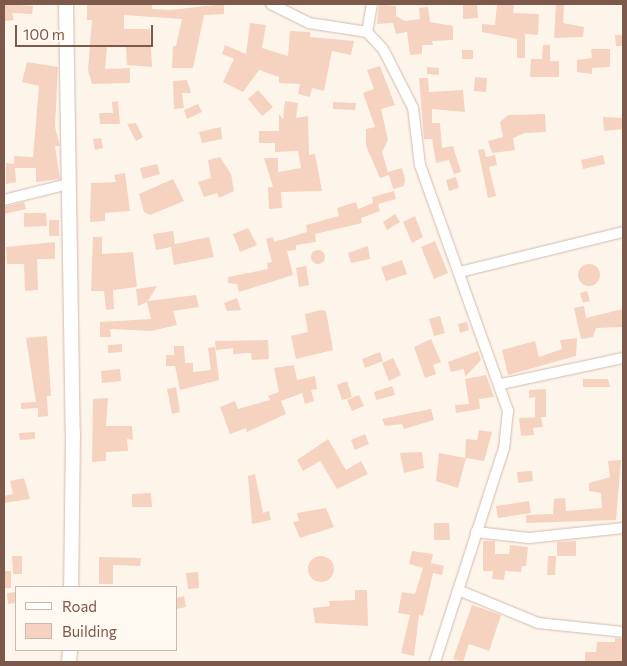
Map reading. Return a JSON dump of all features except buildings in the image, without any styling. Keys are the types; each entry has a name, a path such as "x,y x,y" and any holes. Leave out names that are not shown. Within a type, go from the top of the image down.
{"main road":[{"path":"66,4 70,586"}],"street":[{"path":"271,4 309,24 366,32 383,49 414,108 420,165 501,384 508,426 435,662"},
{"path":"366,32 372,4"},
{"path":"4,200 68,184"},
{"path":"460,272 623,232"},
{"path":"501,384 623,358"},
{"path":"476,532 529,538 623,528"},
{"path":"458,590 538,623 623,632"}]}
